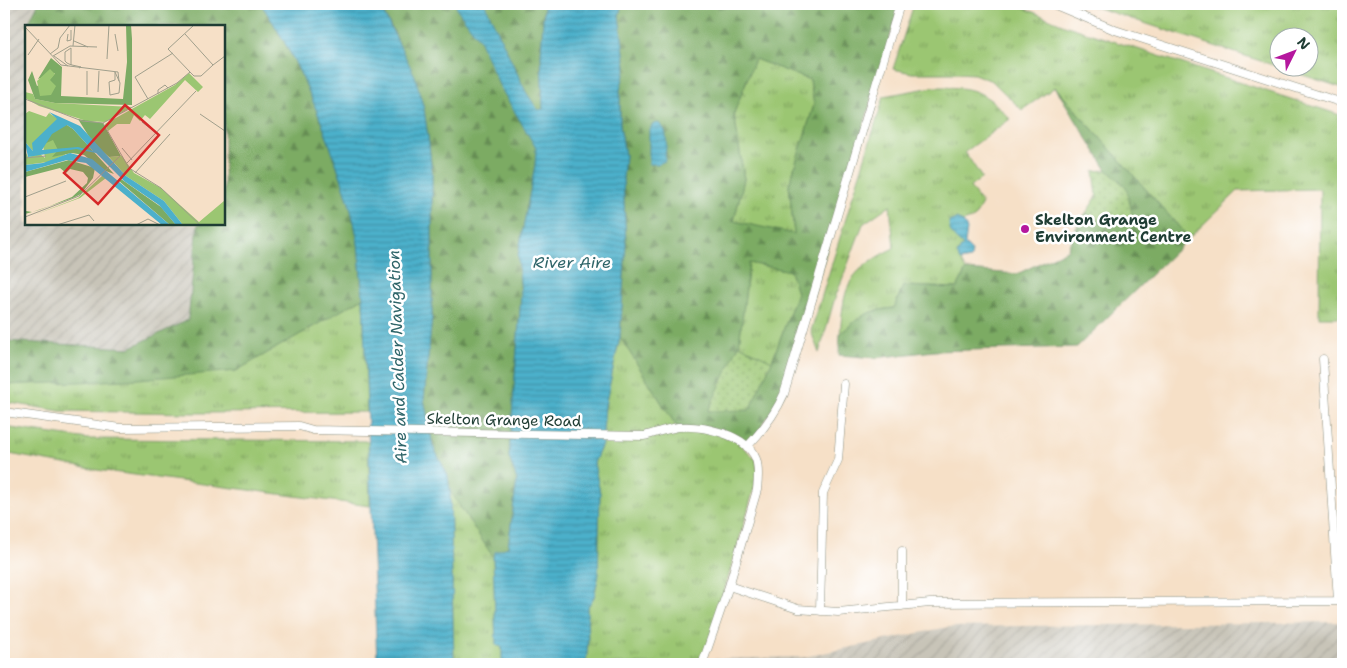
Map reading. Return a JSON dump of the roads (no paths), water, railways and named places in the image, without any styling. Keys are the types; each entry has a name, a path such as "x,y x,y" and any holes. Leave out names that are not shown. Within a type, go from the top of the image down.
{"lane":[{"path":"703,662 729,586 757,490 756,459 747,447 761,433 777,410 784,394 900,4"},
{"path":"1053,4 1115,30 1343,103"},
{"path":"729,586 798,609 838,612 940,603 1341,601 1323,359"},
{"path":"820,610 823,493 838,460 844,384"},
{"name":"Skelton Grange Road","path":"4,412 120,428 299,426 313,430 644,436 677,427 700,428 731,436 747,447"},
{"path":"902,551 902,606"}],"water":[{"name":"Aire and Calder Navigation","path":"261,4 379,4 415,76 424,109 432,174 432,317 424,399 433,446 448,476 450,491 454,664 377,664 363,298 359,251 352,213 343,183 313,101 284,41"},
{"name":"River Aire","path":"456,4 485,4 526,92 538,110 543,109 541,55 544,4 622,4 619,16 626,67 620,90 620,125 625,155 623,178 626,244 620,337 605,406 602,444 594,463 600,493 598,578 594,597 587,608 588,642 586,664 502,664 502,647 496,645 493,557 495,552 508,547 517,480 509,457 521,295 518,255 535,165 536,148 499,85 479,39 457,9"},
{"path":"658,123 665,130 666,135 665,161 658,164 649,164 649,132 652,125"},
{"path":"956,219 963,222 967,229 965,244 972,251 971,259 960,261 957,254 963,245 951,233 949,226 949,222"}],"place":[{"name":"Skelton Grange Environment Centre","path":"1025,229"}]}
